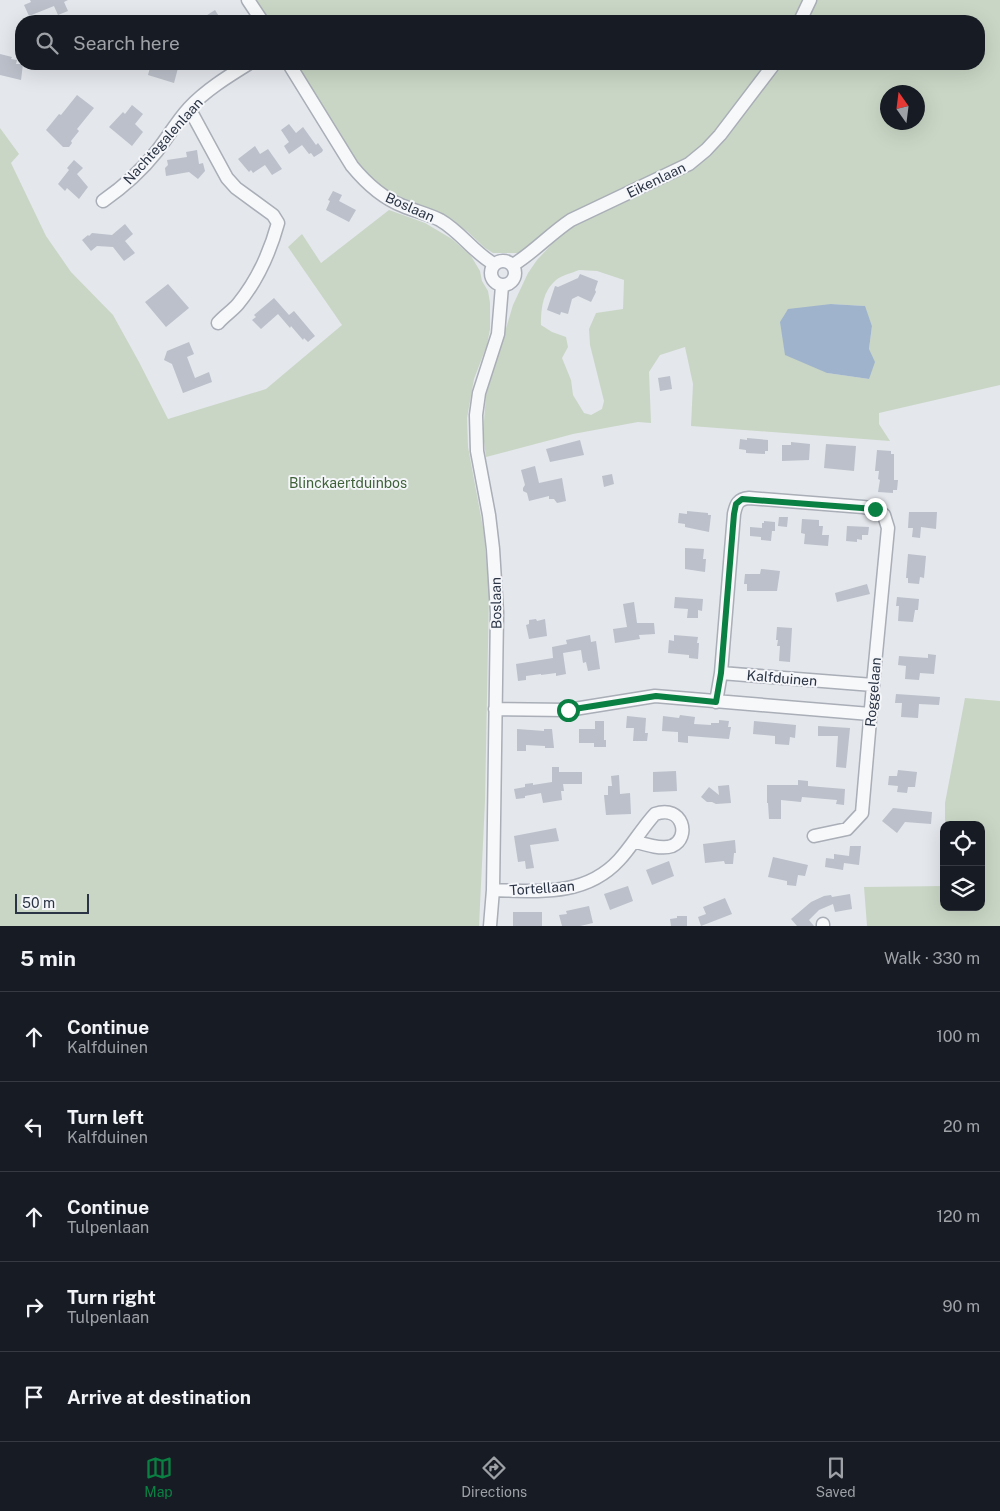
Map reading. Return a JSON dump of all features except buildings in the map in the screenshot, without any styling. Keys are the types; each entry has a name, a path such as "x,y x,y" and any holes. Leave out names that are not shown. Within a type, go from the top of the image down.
{"street":[{"path":"248,0 258,15"},
{"path":"803,15 810,0"},
{"name":"Nachtegalenlaan","path":"103,201 117,191 143,166 189,108 216,84 238,70"},
{"name":"Boslaan","path":"292,70 352,166 363,179 389,200 440,220 494,264"},
{"name":"Eikenlaan","path":"513,265 528,256 555,231 571,220 689,164 720,136 770,70"},
{"path":"189,108 227,178 272,215 278,223 272,245 249,290 218,323"},
{"path":"502,286 496,284 491,278 490,272 494,264 505,261 513,265"},
{"name":"Boslaan","path":"490,926 493,890 496,576 489,515 477,451 476,415 479,393 498,334 502,286 513,281 515,273 513,265"},
{"name":"Roggelaan","path":"721,673 736,504 742,499 749,498 875,509 884,515 888,528 872,685 862,812 847,829 814,836"},
{"path":"716,702 721,673"},
{"name":"Kalfduinen","path":"721,673 872,685"},
{"name":"Kalfduinen","path":"495,709 568,710 656,696 870,714"},
{"name":"Tortellaan","path":"493,890 562,890 585,884 608,871 634,841"}],"green space":[{"path":"255,0 804,0 798,15 264,15"},
{"path":"814,0 1000,0 1000,385 879,413 879,424 890,441 691,426 693,384 685,347 660,355 649,372 651,423 638,422 573,434 486,457 483,434 486,395 513,305 528,273 537,260 564,231 593,215 689,172 709,156 774,70 985,70 985,15 806,15","holes":["579,270 597,271 624,280 623,309 596,313 589,329 590,345 604,401 602,409 591,415 584,413 573,395 571,380 562,358 568,347 566,337 552,332 541,325 542,306 548,289 558,278","831,304 864,306 872,326 869,349 869,379 827,373"]},
{"path":"299,70 762,70 714,133 686,160 569,215 518,253 493,253 445,216 405,201 382,187 354,158"},
{"name":"Blinckaertduinbos","path":"0,128 19,154 11,163 46,236 71,272 113,315 168,419 266,389 342,325 288,247 302,234 321,263 389,210 425,223 452,239 471,256 480,271 482,281 488,291 490,303 490,329 487,345 474,379 467,418 468,447 484,533 489,593 485,801 479,926 0,926"},
{"path":"965,698 1000,701 1000,926 867,926 864,887 940,886 940,911 985,911 985,821 945,821 945,803"}],"water":[{"path":"831,304 865,306 872,326 869,349 875,362 869,379 827,373 785,355 780,322 788,309"}],"route":[{"path":"568,710 656,696 716,702 721,673 734,514 736,504 742,499 749,498 875,509"}]}
